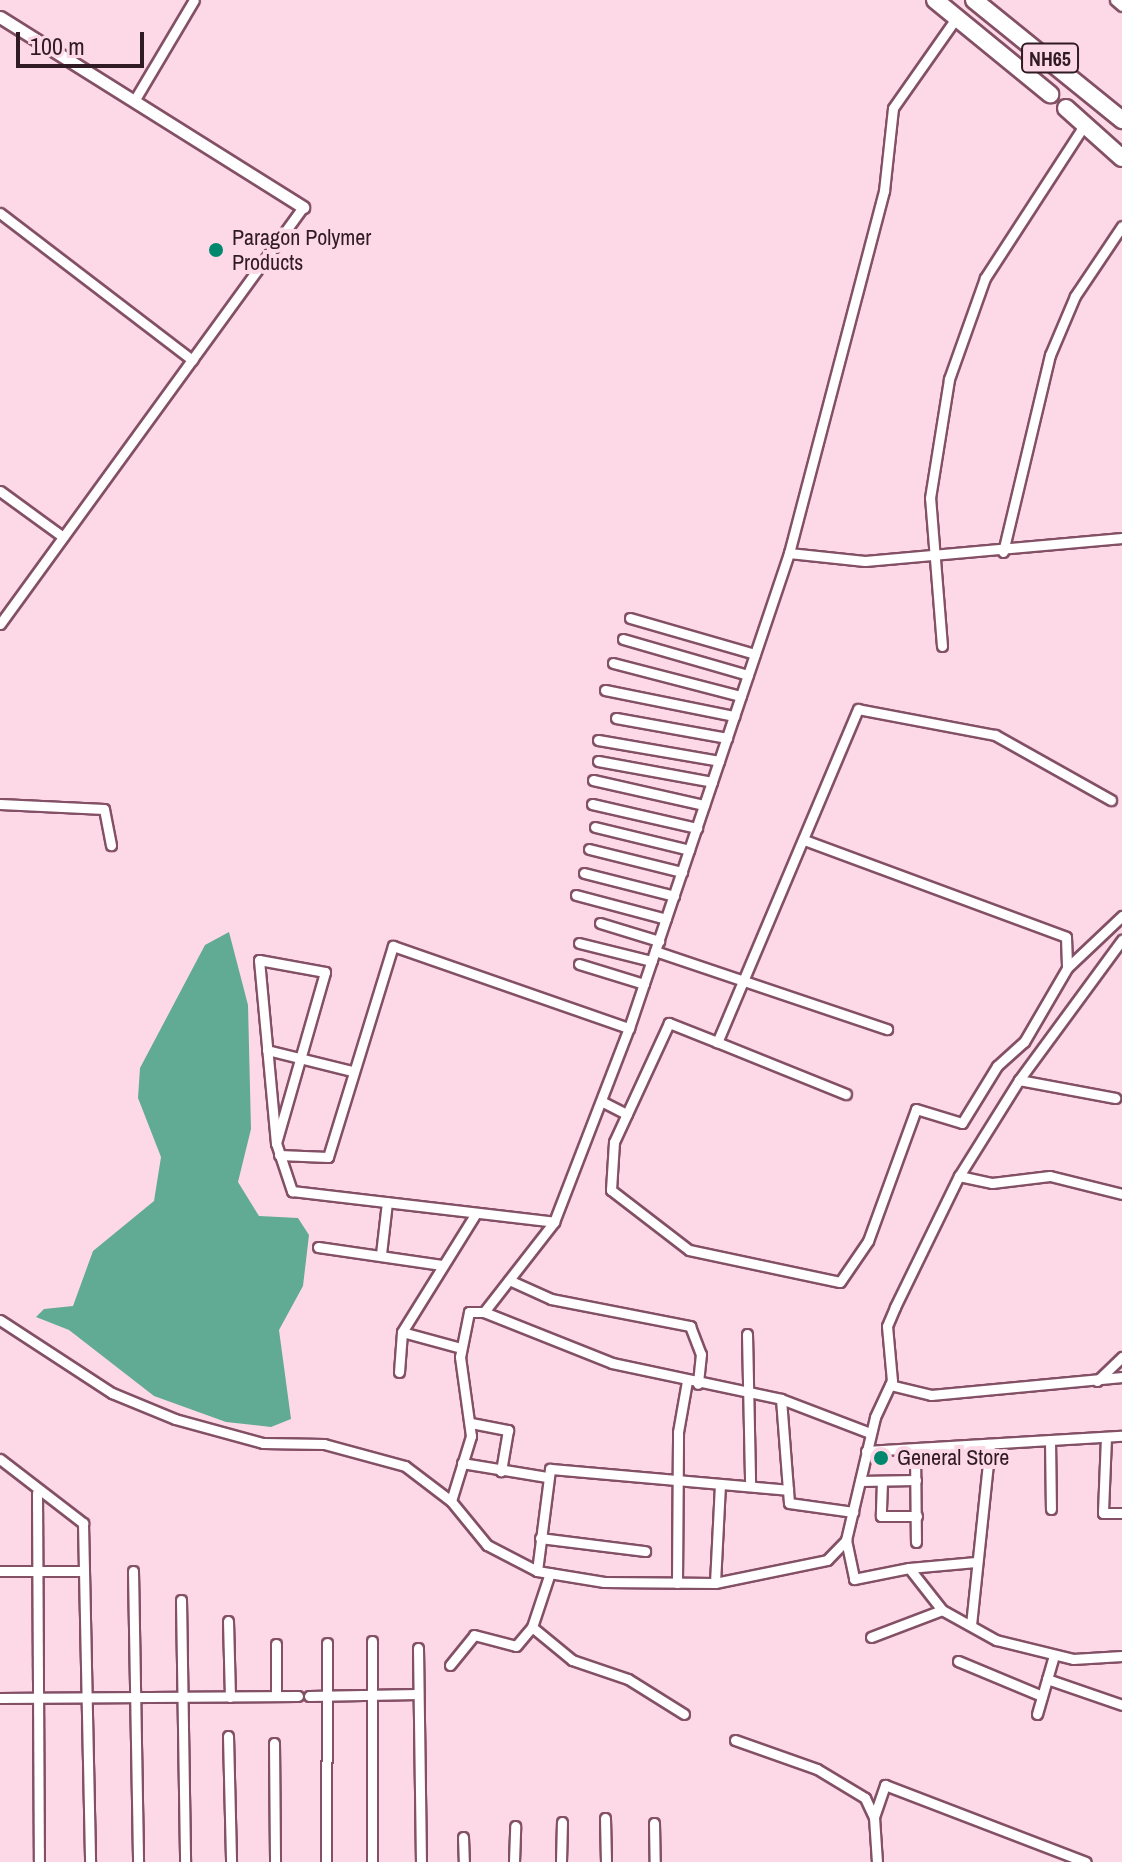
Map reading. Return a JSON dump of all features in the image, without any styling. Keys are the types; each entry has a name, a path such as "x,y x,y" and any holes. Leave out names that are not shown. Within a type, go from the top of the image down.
{"highway":[{"name":"NH65","path":"935,0 1050,94"},
{"name":"NH65","path":"974,0 1122,120"},
{"path":"1066,108 1122,158"}],"street":[{"path":"134,101 194,0"},
{"path":"1115,0 1122,6"},
{"path":"0,17 303,207 0,624"},
{"path":"484,1312 554,1222 629,1028 789,553 884,191 893,108 957,17"},
{"path":"942,646 930,557 934,458 963,332 1023,212 1085,124"},
{"path":"0,213 192,360"},
{"path":"1003,552 1050,355 1075,296 1122,226"},
{"path":"0,491 63,537"},
{"path":"789,553 832,562 1003,552 1122,538"},
{"path":"630,618 755,654"},
{"path":"623,639 748,675"},
{"path":"613,663 741,696"},
{"path":"605,690 734,716"},
{"path":"717,1042 807,841 858,709 995,735 1111,800"},
{"path":"616,718 727,738"},
{"path":"598,740 719,761"},
{"path":"598,761 712,782"},
{"path":"593,780 704,805"},
{"path":"0,804 104,809 111,845"},
{"path":"592,804 697,828"},
{"path":"595,827 689,850"},
{"path":"807,841 1066,937 1067,968"},
{"path":"589,849 682,872"},
{"path":"584,873 674,896"},
{"path":"576,895 666,919"},
{"path":"846,1094 669,1023 614,1142 611,1190 659,1232 689,1250 840,1282 868,1241 916,1109 962,1123 997,1066 1024,1042 1067,968 1122,916"},
{"path":"600,923 659,941"},
{"path":"976,1562 909,1568 854,1579 846,1540 870,1433 890,1385 887,1326 959,1176 1019,1080 1122,940"},
{"path":"579,943 653,956 887,1029"},
{"path":"279,1155 328,1157 393,946 629,1028"},
{"path":"276,1143 325,972 259,960 276,1143 292,1191 554,1222"},
{"path":"579,964 644,984"},
{"path":"267,1050 352,1071"},
{"path":"1019,1080 1115,1098"},
{"path":"601,1101 627,1114"},
{"path":"959,1176 992,1183 1050,1176 1122,1194"},
{"path":"381,1254 387,1202"},
{"path":"399,1372 402,1332 476,1213"},
{"path":"318,1247 442,1265"},
{"path":"509,1280 551,1299 690,1326 701,1354 698,1384"},
{"path":"451,1501 471,1423 461,1348 469,1312 484,1312 612,1363 698,1384 781,1399 870,1433"},
{"path":"0,1320 112,1393 175,1419 263,1443 324,1444 405,1466 451,1501 487,1545 537,1571 677,1583 715,1583 827,1560 850,1559"},
{"path":"402,1332 461,1348"},
{"path":"747,1334 750,1483"},
{"path":"1097,1381 1122,1357"},
{"path":"890,1385 931,1395 1122,1377"},
{"path":"677,1583 679,1486 687,1381"},
{"path":"781,1399 789,1503 853,1512"},
{"path":"471,1423 508,1430 501,1471"},
{"path":"866,1451 1122,1436"},
{"path":"1106,1437 1103,1513 1122,1513"},
{"path":"1050,1440 1051,1509"},
{"path":"971,1625 990,1444"},
{"path":"915,1450 916,1542"},
{"path":"0,1459 37,1493 83,1523 90,1862"},
{"path":"462,1463 547,1477"},
{"path":"537,1571 550,1469 679,1486 750,1483 788,1490"},
{"path":"860,1481 916,1480"},
{"path":"882,1481 881,1516 917,1516"},
{"path":"715,1583 720,1484"},
{"path":"37,1493 35,1570 39,1862"},
{"path":"540,1538 645,1551"},
{"path":"827,1560 846,1540"},
{"path":"909,1568 942,1610 996,1640 1054,1655 1122,1656"},
{"path":"0,1571 84,1571"},
{"path":"133,1571 138,1862"},
{"path":"450,1665 474,1635 511,1647 532,1627 550,1573"},
{"path":"181,1600 185,1862"},
{"path":"871,1637 942,1610"},
{"path":"228,1621 230,1697"},
{"path":"532,1627 572,1660 628,1679 684,1714"},
{"path":"372,1641 372,1862"},
{"path":"326,1862 324,1695 327,1643"},
{"path":"276,1644 276,1696"},
{"path":"418,1648 421,1862"},
{"path":"1037,1714 1054,1655"},
{"path":"958,1661 1042,1696"},
{"path":"1047,1679 1122,1705"},
{"path":"0,1698 418,1694"},
{"path":"228,1736 231,1862"},
{"path":"735,1740 817,1769 865,1798 874,1817 877,1862"},
{"path":"274,1743 275,1862"},
{"path":"874,1817 885,1785 1086,1862"},
{"path":"605,1818 606,1862"},
{"path":"561,1862 562,1822"},
{"path":"654,1823 655,1862"},
{"path":"514,1862 515,1826"},
{"path":"463,1837 464,1862"}],"shaded area":[{"path":"229,932 248,1005 251,1129 238,1182 259,1216 298,1218 309,1235 303,1286 279,1330 291,1419 271,1427 226,1422 154,1396 69,1330 36,1317 44,1309 73,1306 93,1251 154,1201 161,1157 138,1098 140,1068 205,945"}],"place":[{"name":"Paragon Polymer Products","path":"216,250"},
{"name":"General Store","path":"881,1458"}]}
